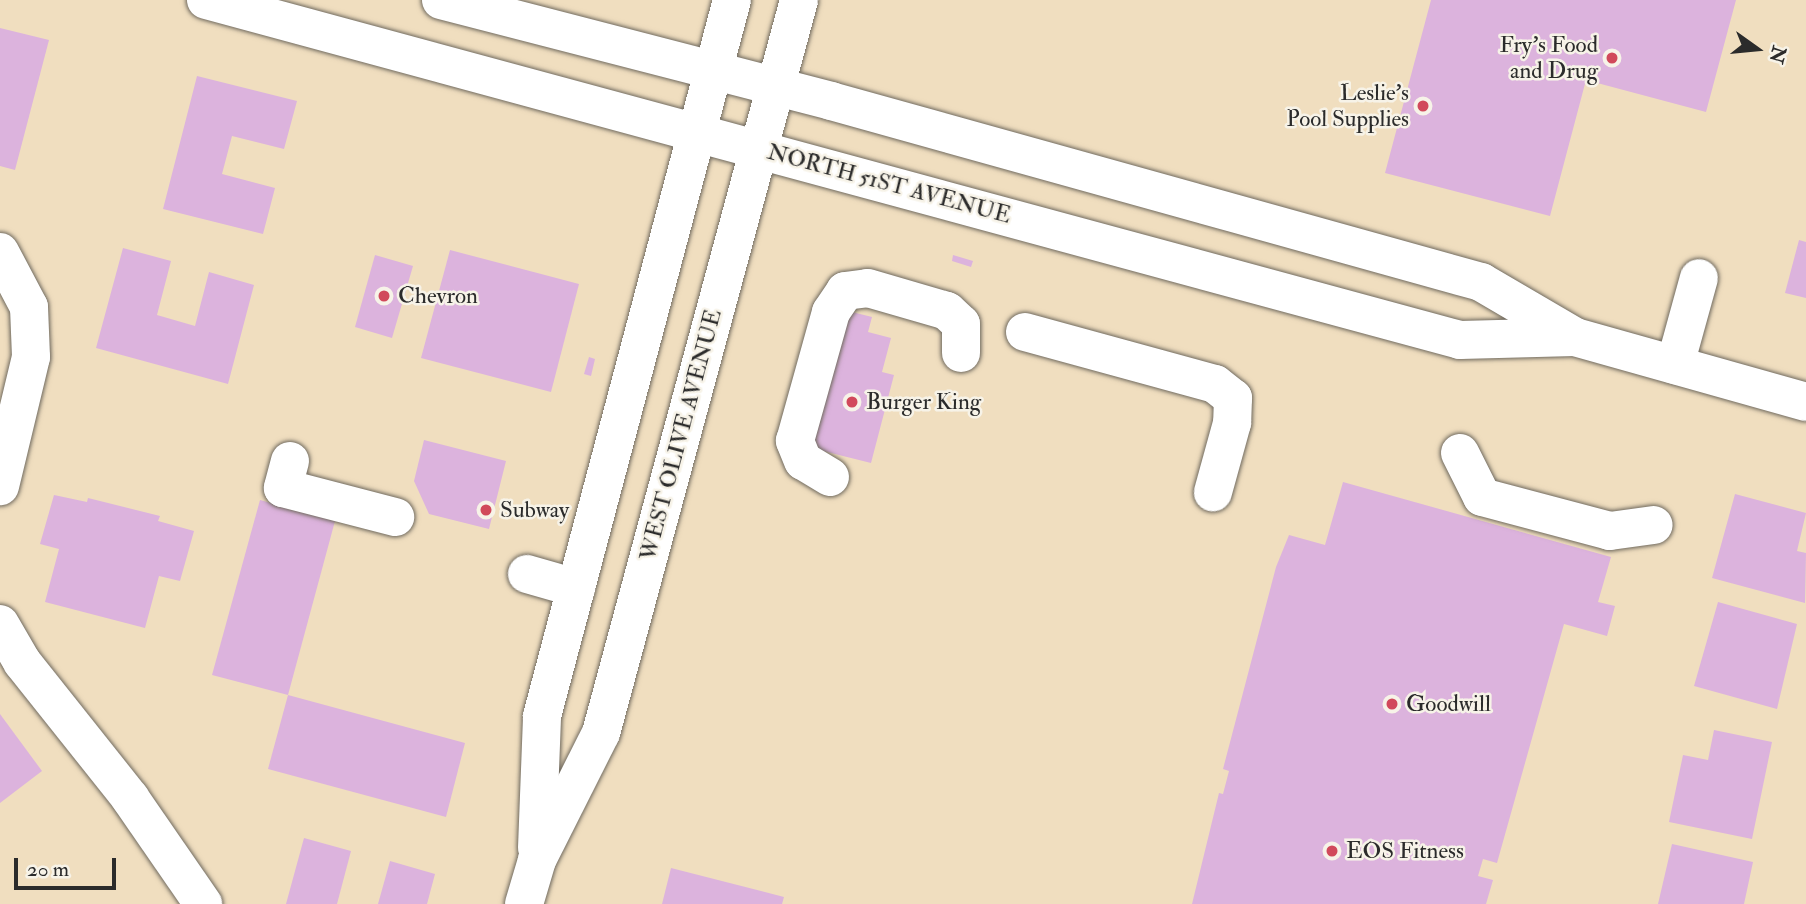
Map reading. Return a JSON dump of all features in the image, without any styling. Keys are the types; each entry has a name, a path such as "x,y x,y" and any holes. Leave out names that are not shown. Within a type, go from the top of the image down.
{"main road":[{"name":"NORTH 51ST AVENUE","path":"206,0 1460,340 1575,337"},
{"name":"NORTH 51ST AVENUE","path":"441,0 776,86 1481,282 1575,337 1806,402"},
{"name":"WEST OLIVE AVENUE","path":"537,860 542,716 732,0"},
{"name":"WEST OLIVE AVENUE","path":"524,904 537,860 601,733 799,0"},
{"path":"0,486 32,357 29,307 6,263"},
{"path":"1675,365 1699,278"},
{"path":"831,477 803,461 795,441 831,312 845,291 868,288 947,311 961,324 961,353"},
{"path":"1025,332 1215,384 1233,398 1232,423 1213,492"},
{"path":"1460,453 1482,497 1609,531 1654,525"},
{"path":"290,461 283,488 395,517"},
{"path":"527,573 576,588"},
{"path":"0,624 22,662 130,798 203,904"}],"building":[{"path":"1431,0 1736,0 1706,112 1586,80 1550,216 1385,173"},
{"path":"0,28 49,40 15,170 0,166"},
{"path":"197,76 297,101 284,149 232,136 222,174 275,188 263,234 163,209"},
{"path":"1799,240 1806,242 1806,298 1785,293"},
{"path":"123,248 171,261 157,315 195,326 209,272 254,285 228,384 96,348"},
{"name":"Chevron","path":"450,250 579,284 551,392 421,358"},
{"name":"Chevron","path":"375,255 413,266 392,338 355,327"},
{"path":"953,255 973,261 971,267 952,261"},
{"name":"Burger King","path":"848,311 872,317 868,332 891,338 882,372 894,375 871,463 811,448"},
{"path":"589,357 595,359 591,376 584,374"},
{"path":"424,440 506,461 489,529 429,514 414,481"},
{"name":"Goodwill","path":"1343,482 1611,557 1598,602 1615,606 1607,636 1564,624 1497,863 1483,859 1478,876 1493,880 1486,904 1192,904 1219,793 1223,794 1229,771 1223,769 1276,567 1289,535 1325,545"},
{"path":"1735,494 1806,513 1797,551 1806,553 1805,603 1712,578"},
{"path":"54,495 87,502 88,498 160,516 158,521 194,531 180,581 159,576 145,628 45,602 59,549 40,544"},
{"path":"260,500 335,521 288,695 212,675"},
{"path":"1718,602 1797,624 1777,709 1694,686"},
{"path":"288,695 465,743 446,817 268,769"},
{"path":"0,714 42,771 0,803"},
{"path":"1714,730 1772,742 1752,839 1669,822 1683,755 1708,760"},
{"path":"304,838 351,851 337,904 286,904"},
{"path":"1672,844 1753,862 1744,904 1658,904"},
{"path":"390,861 435,874 427,904 378,904"},
{"path":"671,868 784,897 782,904 662,904"}],"place":[{"name":"Fry's Food and Drug","path":"1612,58"},
{"name":"Leslie's Pool Supplies","path":"1423,106"},
{"name":"Chevron","path":"384,296"},
{"name":"Burger King","path":"852,402"},
{"name":"Subway","path":"486,510"},
{"name":"Goodwill","path":"1392,704"},
{"name":"EOS Fitness","path":"1332,851"}]}
